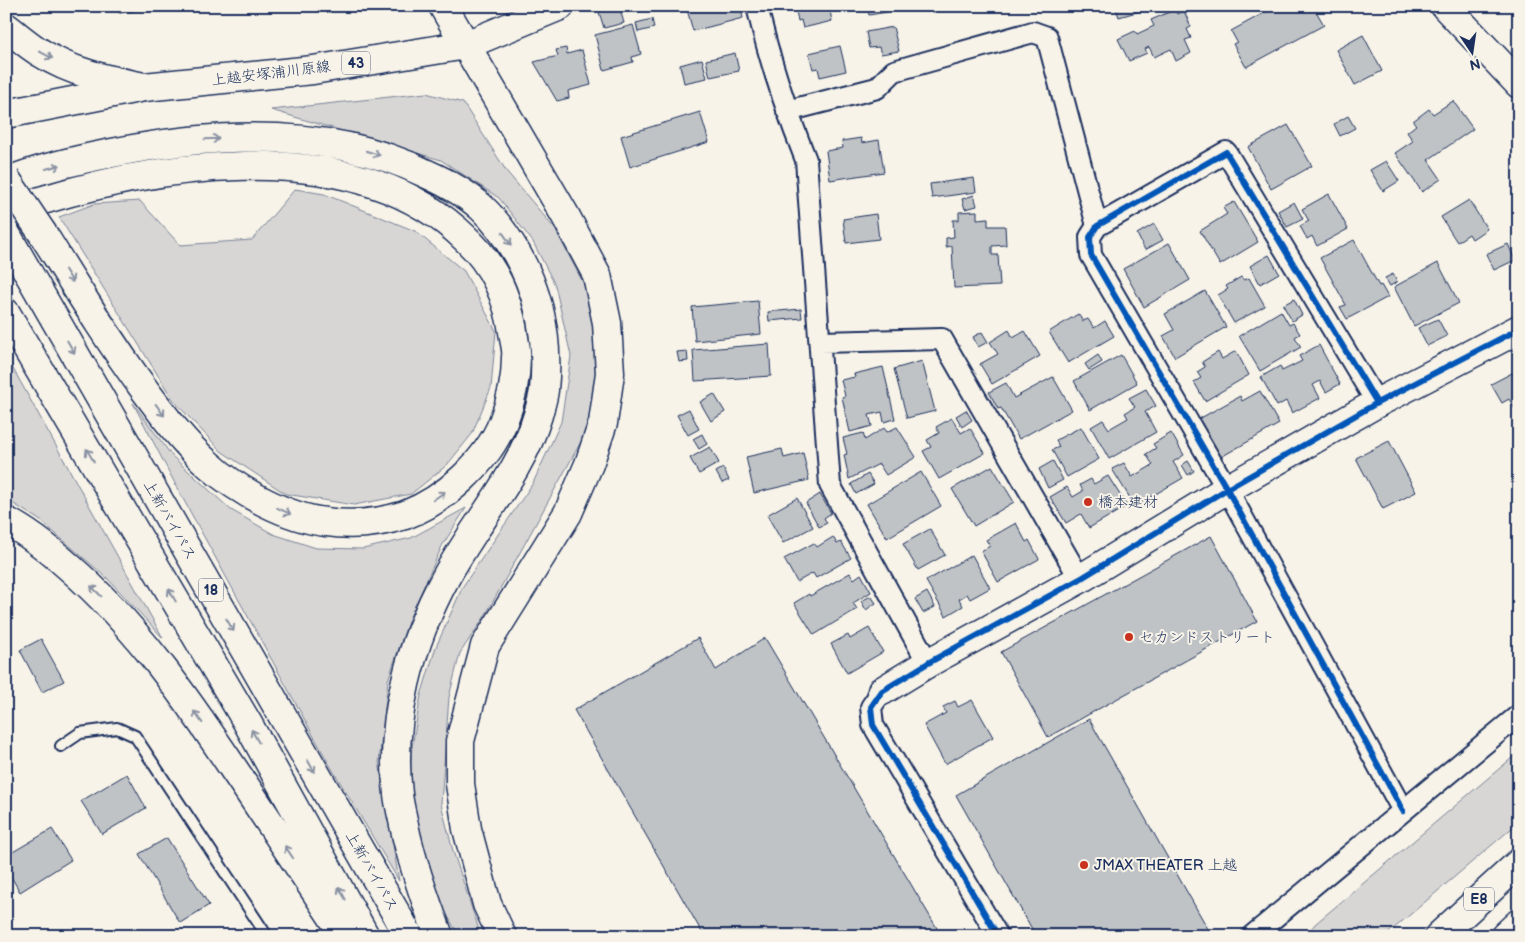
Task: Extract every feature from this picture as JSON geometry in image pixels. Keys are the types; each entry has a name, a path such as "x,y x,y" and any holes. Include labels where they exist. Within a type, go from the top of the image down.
{"main road":[{"path":"443,6 565,215 597,275 607,323 610,373 603,423 589,464 568,512 485,646 460,742 460,784 467,829 487,904 502,936"},
{"name":"上越安塚浦川原線","path":"6,114 144,87 313,70 466,45 560,6"},
{"path":"1445,6 1519,84"},
{"path":"6,27 41,53 72,68 102,78 144,87"},
{"path":"6,212 65,194 126,178 236,165 283,167 332,172 375,184 414,201 450,223 479,251 499,284 512,319 517,354 513,391 503,424 486,452 463,480 434,500 405,515 368,524 326,522 291,514 249,494 209,465 167,420 121,358 43,234 6,180 81,159 137,148 198,140 262,138 315,141 366,150 407,164 445,182 481,207 508,238 527,271 541,311 546,355 543,395 532,435 510,477 446,576 420,633 404,687 396,738 398,794 407,837 426,902 439,936"},
{"name":"上新バイパス","path":"9,239 409,936"},
{"name":"18","path":"6,313 247,722 365,936"},
{"path":"882,691 928,663 1080,579 1227,489 1377,403 1519,329"},
{"path":"6,521 50,550 85,581 119,615 156,658 204,725 345,936"},
{"name":"E8","path":"1439,936 1519,863"},
{"path":"1505,936 1519,923"}],"street":[{"path":"757,6 763,34 787,112 806,160 821,342 830,485 928,663"},
{"path":"787,112 877,88 894,72 1033,32 1047,37 1097,226"},
{"path":"1377,403 1226,152 1097,226 1090,238 1091,255 1227,489 1403,811"},
{"path":"821,342 942,339 1080,579"},
{"path":"882,691 871,707 873,725 998,936"},
{"path":"1256,934 1519,714"}],"lane":[{"path":"61,746 80,733 117,728 135,736 267,936"}],"shaded area":[{"path":"426,93 463,103 507,172 555,229 588,292 599,364 588,429 485,616 460,653 449,697 441,804 453,851 481,936 459,936 446,913 423,851 411,794 411,753 421,695 436,647 463,586 533,483 561,422 571,356 555,285 533,242 499,198 441,160 271,110"},
{"path":"295,189 324,194 415,231 464,271 496,331 491,388 472,434 447,465 411,494 354,505 286,494 221,451 174,401 59,217 94,204 140,201 180,245 252,240"},
{"path":"6,356 163,638 107,578 41,521 6,499"},
{"path":"133,403 172,456 231,510 273,534 316,548 363,549 411,538 466,508 442,546 409,619 388,680 379,762 399,881 328,762 181,495"},
{"path":"1519,752 1519,822 1385,936 1305,936 1315,924"}],"building":[{"path":"108,6 131,6 134,11 120,13"},
{"path":"619,6 624,23 604,28 599,12"},
{"path":"686,6 740,6 743,18 693,31"},
{"path":"795,6 829,6 832,21 803,28 801,20 798,21"},
{"path":"867,6 886,6 887,12 869,15"},
{"path":"1115,6 1138,6 1140,11 1119,17"},
{"path":"1277,6 1313,6 1324,25 1246,67 1233,44 1237,42 1231,31"},
{"path":"1174,10 1177,14 1184,11 1191,27 1187,29 1191,38 1185,40 1191,53 1176,61 1171,49 1154,57 1149,47 1145,49 1147,53 1129,61 1118,39 1135,31 1137,34 1154,26 1151,20"},
{"path":"652,19 654,28 638,32 636,23"},
{"path":"633,25 641,54 632,57 633,62 604,70 595,35"},
{"path":"893,27 899,51 881,54 879,47 869,48 866,32"},
{"path":"1363,35 1382,71 1355,85 1336,50"},
{"path":"840,46 846,71 820,77 818,68 813,69 809,53"},
{"path":"566,48 567,54 582,50 591,85 568,91 569,98 557,101 534,62 558,56 556,50"},
{"path":"735,53 739,71 710,77 706,60"},
{"path":"702,59 707,78 684,83 680,65"},
{"path":"1453,101 1473,129 1428,160 1441,179 1422,192 1395,153 1413,141 1407,132 1416,125 1413,121 1429,109 1433,114"},
{"path":"700,112 709,142 630,167 621,136"},
{"path":"1348,116 1355,128 1340,136 1334,124"},
{"path":"1288,125 1312,166 1271,189 1248,147"},
{"path":"861,138 862,143 879,140 884,172 830,180 826,151 843,148 842,141"},
{"path":"1386,161 1399,181 1383,191 1370,170"},
{"path":"974,178 976,192 932,198 930,184"},
{"path":"1329,194 1348,229 1317,246 1312,236 1307,239 1300,226 1309,221 1302,209"},
{"path":"974,195 977,206 965,209 962,199"},
{"path":"1469,200 1487,229 1472,239 1469,234 1457,242 1441,217"},
{"path":"1234,202 1258,242 1220,265 1200,231 1227,214 1223,208"},
{"path":"1294,202 1303,219 1287,227 1278,211"},
{"path":"977,211 977,219 988,218 988,226 1005,226 1006,245 992,246 992,255 998,255 1000,286 954,288 952,246 946,247 946,238 954,237 953,220 959,220 959,212"},
{"path":"876,214 879,239 846,243 843,219"},
{"path":"1154,224 1163,240 1145,250 1137,234"},
{"path":"1354,240 1379,286 1381,285 1388,297 1347,319 1340,307 1346,305 1320,258"},
{"path":"1169,243 1190,280 1144,307 1123,269"},
{"path":"1508,244 1515,260 1494,270 1486,254"},
{"path":"1269,255 1279,273 1260,284 1250,266"},
{"path":"1438,263 1459,303 1414,326 1394,287"},
{"path":"1393,274 1397,282 1390,286 1385,278"},
{"path":"1241,277 1244,280 1249,278 1265,306 1234,323 1218,295 1228,289 1226,286"},
{"path":"1205,291 1226,327 1175,357 1163,336 1174,330 1165,314"},
{"path":"1294,299 1302,315 1292,321 1283,305"},
{"path":"758,301 761,334 695,341 692,307"},
{"path":"801,309 802,318 769,321 768,312"},
{"path":"1281,311 1289,325 1293,323 1300,334 1295,337 1301,347 1260,371 1239,336"},
{"path":"1078,314 1083,321 1088,319 1094,328 1105,321 1114,336 1068,363 1049,332"},
{"path":"1438,319 1447,336 1427,346 1418,328"},
{"path":"1009,330 1013,338 1025,331 1040,356 992,384 980,364 998,354 990,342"},
{"path":"982,332 988,342 978,347 973,337"},
{"path":"769,344 771,376 695,381 693,350"},
{"path":"1319,345 1340,384 1326,392 1320,381 1313,385 1320,398 1292,413 1286,401 1277,406 1261,377 1280,366 1282,371 1302,361 1299,356"},
{"path":"687,351 688,361 679,362 677,352"},
{"path":"1236,351 1249,375 1205,401 1194,382 1201,378 1197,372 1205,367 1202,362 1218,352 1222,359"},
{"path":"1098,355 1102,362 1089,370 1085,364"},
{"path":"1121,355 1137,383 1090,410 1074,381"},
{"path":"922,361 935,411 907,418 894,369"},
{"path":"883,367 895,419 884,422 882,412 869,415 872,426 850,432 842,397 845,396 841,380 855,377 854,374"},
{"path":"1512,373 1514,377 1519,375 1519,416 1509,399 1502,403 1491,384"},
{"path":"1053,377 1072,410 1019,439 1001,408 998,409 989,392 1006,383 1014,398"},
{"path":"1146,389 1156,406 1145,412 1156,432 1109,459 1091,427 1103,420 1109,429 1128,418 1125,413 1135,407 1129,398"},
{"path":"1260,391 1279,424 1221,457 1199,419 1240,396 1242,401"},
{"path":"714,394 725,412 711,421 700,402"},
{"path":"689,409 699,429 688,435 677,415"},
{"path":"966,410 972,420 962,427 956,416"},
{"path":"952,418 961,433 970,428 985,453 939,479 923,451 931,447 927,440 939,433 936,427"},
{"path":"897,427 916,457 886,475 879,464 849,479 844,455 847,454 843,438 863,433 865,440 884,428 887,432"},
{"path":"1081,427 1099,459 1067,477 1052,450 1059,447 1056,440"},
{"path":"1171,433 1184,455 1173,462 1183,478 1135,506 1112,469 1124,463 1132,477 1153,465 1146,454 1156,448 1153,444"},
{"path":"702,434 707,444 699,449 693,439"},
{"path":"1389,441 1416,492 1383,509 1356,458"},
{"path":"710,447 719,463 699,474 690,458"},
{"path":"782,449 784,458 803,453 809,480 754,493 746,457"},
{"path":"1053,461 1063,480 1048,488 1039,469"},
{"path":"1188,461 1194,471 1188,475 1182,465"},
{"path":"992,466 1014,502 974,526 952,489"},
{"path":"723,468 729,480 722,483 716,472"},
{"path":"921,472 941,506 887,538 867,504"},
{"path":"868,474 874,484 856,494 851,484"},
{"name":"橋本建材","path":"1108,476 1127,506 1089,528 1081,514 1066,523 1050,497 1067,487 1073,497 1083,491 1080,485 1091,479 1094,484"},
{"path":"820,494 831,513 824,518 827,523 819,527 806,503"},
{"path":"797,498 813,527 783,543 767,515"},
{"path":"1016,523 1026,542 1029,540 1039,559 998,582 981,551 990,546 986,540"},
{"path":"930,529 945,555 918,570 903,544"},
{"name":"セカンドストリート","path":"1211,536 1257,621 1048,737 1001,652"},
{"path":"833,537 837,544 841,542 851,558 816,578 813,573 797,582 784,559 814,543 817,547"},
{"path":"972,555 990,588 970,599 967,594 959,599 963,606 946,616 926,581"},
{"path":"850,573 854,579 861,574 871,592 853,603 857,609 814,635 794,603"},
{"path":"927,592 935,607 923,613 915,599"},
{"path":"871,596 876,603 866,610 861,601"},
{"path":"869,628 883,652 847,673 831,644 848,635 850,639"},
{"path":"698,638 716,670 765,638 941,935 704,936 574,710"},
{"path":"41,639 64,681 42,692 20,650"},
{"path":"972,700 993,737 945,764 924,725 946,713 943,707 955,701 958,707"},
{"name":"JMAX THEATER 上越","path":"1089,719 1212,936 1036,936 956,795"},
{"path":"127,774 146,808 102,834 81,801"},
{"path":"52,829 71,860 20,892 6,868 6,856"},
{"path":"167,838 209,905 180,923 139,854"}],"cycle path":[{"path":"1377,403 1226,152 1097,226 1090,237 1091,255 1227,489 1403,811"},
{"path":"998,936 873,725 871,707 882,691 928,663 1080,579 1227,489 1377,403 1519,329"}],"place":[{"name":"橋本建材","path":"1088,502"},
{"name":"セカンドストリート","path":"1129,637"},
{"name":"JMAX THEATER 上越","path":"1084,865"}]}
